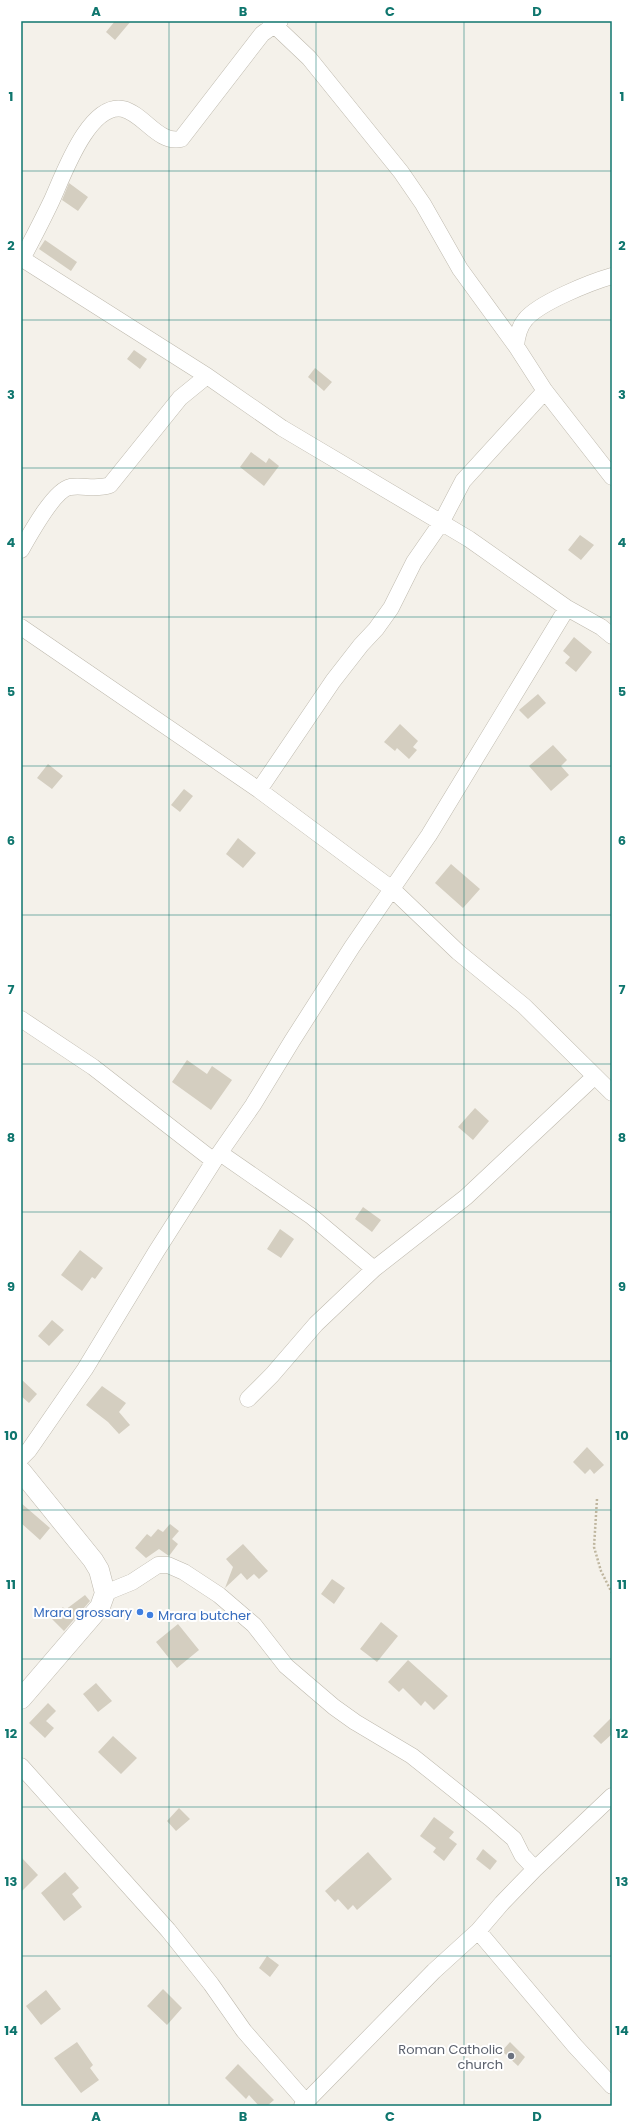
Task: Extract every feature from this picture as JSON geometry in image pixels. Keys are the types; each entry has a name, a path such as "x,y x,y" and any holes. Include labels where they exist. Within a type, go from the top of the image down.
{"street":[{"path":"612,477 545,391 516,346 460,269 423,204 401,172 309,58 275,22 262,34 245,55 229,79 181,139 168,138 124,109 116,109 98,118 69,158 51,203 22,259 207,376 282,428 469,539 567,608 601,627 612,636"},
{"path":"516,346 519,330 531,314 575,289 612,276"},
{"path":"21,550 42,515 61,492 68,487 81,486 94,489 110,485 180,398 207,376"},
{"path":"259,790 333,681 380,624 414,562 441,523 457,490 545,391"},
{"path":"21,1458 63,1402 85,1369 217,1157 254,1105 296,1034 428,835 567,608"},
{"path":"21,628 259,790 392,889 458,952 524,1006 612,1093"},
{"path":"21,1019 93,1068 217,1157 312,1216 374,1269"},
{"path":"248,1399 272,1375 316,1324 374,1269 466,1198 595,1076"},
{"path":"21,1471 93,1560 102,1580 105,1593 100,1607 21,1699"},
{"path":"105,1593 132,1582 158,1565 168,1565 184,1572 219,1595 254,1625 268,1640 286,1666 334,1707 350,1719 412,1756 491,1818 514,1840 522,1855 535,1869"},
{"path":"21,1766 168,1930 212,1984 244,2031 304,2104 434,1971 478,1931 502,1903 535,1869 612,1796"},
{"path":"478,1931 575,2046 612,2086"}],"path":[{"path":"597,1499 594,1547 601,1571 612,1593"}],"building":[{"path":"115,21 131,21 115,40 106,32"},
{"path":"69,183 88,197 78,211 62,200"},
{"path":"45,240 77,262 71,271 39,249"},
{"path":"134,350 147,359 140,369 127,359"},
{"path":"315,368 332,382 324,391 308,377"},
{"path":"251,452 266,463 269,458 279,466 264,486 240,467"},
{"path":"580,535 594,545 581,560 568,550"},
{"path":"574,637 592,652 576,672 565,663 570,657 563,651"},
{"path":"538,694 546,703 528,719 519,710"},
{"path":"400,724 418,741 413,747 417,750 409,759 397,748 395,751 384,742"},
{"path":"553,745 567,760 561,766 569,775 551,791 529,766"},
{"path":"48,764 63,776 52,789 37,778"},
{"path":"184,789 193,796 180,812 171,805"},
{"path":"238,838 256,853 243,868 226,854"},
{"path":"451,864 480,889 463,908 435,883"},
{"path":"187,1060 207,1074 212,1066 232,1080 211,1110 172,1082"},
{"path":"475,1108 489,1121 473,1140 458,1127"},
{"path":"363,1207 381,1220 372,1232 355,1219"},
{"path":"280,1229 294,1239 281,1258 267,1249"},
{"path":"80,1250 103,1268 95,1279 92,1277 82,1291 61,1275"},
{"path":"52,1320 64,1330 49,1346 38,1336"},
{"path":"21,1379 37,1394 29,1403 21,1396"},
{"path":"102,1386 126,1403 119,1412 130,1425 119,1434 108,1422 86,1405"},
{"path":"587,1447 604,1465 594,1474 590,1469 585,1474 573,1462"},
{"path":"21,1503 50,1528 40,1540 21,1523"},
{"path":"170,1524 179,1531 172,1539 178,1544 169,1556 159,1549 146,1558 135,1548 147,1534 151,1537 158,1529 163,1532"},
{"path":"243,1544 268,1571 259,1579 254,1574 247,1580 241,1573 225,1588 233,1567 226,1559"},
{"path":"332,1579 345,1588 334,1604 321,1594"},
{"path":"85,1595 90,1601 64,1631 52,1619 63,1607 65,1610"},
{"path":"381,1622 398,1636 377,1662 360,1649"},
{"path":"178,1624 199,1650 177,1668 156,1642"},
{"path":"408,1660 448,1696 434,1710 425,1701 421,1706 403,1688 399,1692 388,1682"},
{"path":"96,1683 112,1701 98,1712 83,1694"},
{"path":"48,1703 56,1711 46,1721 54,1728 45,1738 29,1723"},
{"path":"612,1717 612,1734 601,1744 593,1736"},
{"path":"113,1736 137,1758 121,1774 98,1752"},
{"path":"179,1808 190,1819 176,1831 167,1821"},
{"path":"434,1817 454,1832 449,1838 457,1844 444,1861 433,1852 436,1848 420,1836"},
{"path":"483,1849 497,1861 490,1870 476,1859"},
{"path":"368,1852 392,1879 357,1910 353,1905 348,1910 338,1899 335,1902 325,1891"},
{"path":"21,1857 38,1875 21,1892"},
{"path":"65,1872 79,1888 72,1894 82,1907 64,1921 41,1893"},
{"path":"267,1956 279,1965 270,1977 259,1968"},
{"path":"163,1989 182,2008 167,2025 147,2006"},
{"path":"46,1990 61,2009 41,2025 26,2006"},
{"path":"77,2042 93,2065 90,2068 99,2080 81,2093 54,2058"},
{"path":"510,2042 525,2057 518,2066 502,2051"},
{"path":"238,2064 274,2100 267,2106 259,2106 249,2095 246,2099 225,2078"}],"place":[{"name":"Mrara grossary","path":"140,1612"},
{"name":"Mrara butcher","path":"150,1615"},
{"name":"Roman Catholic church","path":"511,2056"}]}
